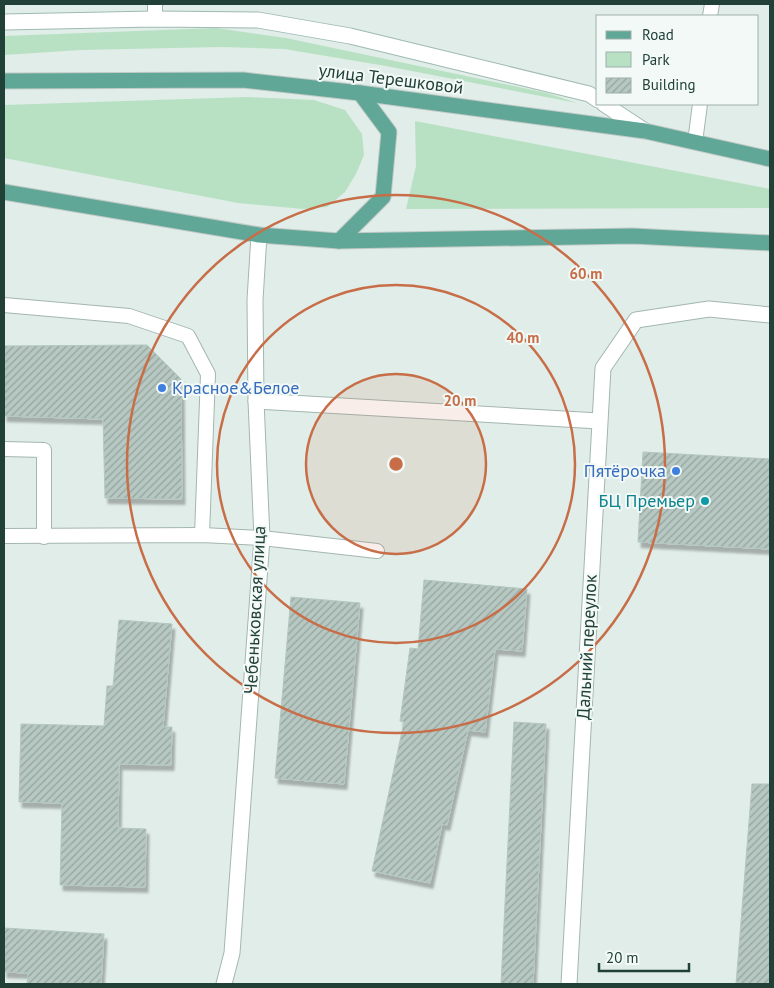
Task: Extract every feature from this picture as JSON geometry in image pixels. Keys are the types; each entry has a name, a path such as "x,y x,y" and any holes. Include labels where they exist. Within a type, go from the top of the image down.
{"main road":[{"name":"улица Терешковой","path":"4,81 243,80 360,93 645,131 770,159"},
{"path":"339,241 383,197 389,132 360,93"},
{"path":"4,192 259,235 339,241 632,236 770,243"}],"street":[{"path":"4,22 155,19 258,20 350,36 589,94 596,99"},
{"path":"606,105 645,131"},
{"name":"Чебеньковская улица","path":"224,984 232,952 262,538 256,402 255,300 259,235"},
{"name":"Дальний переулок","path":"569,984 603,368 636,320 709,309 770,315"},
{"path":"256,402 599,421"}],"lane":[{"path":"155,4 155,19"},
{"path":"695,142 700,105"},
{"path":"4,305 129,316 188,336 208,374 202,535"},
{"path":"4,449 44,450 44,537"},
{"path":"4,536 202,535 262,538 377,551"}],"green space":[{"path":"216,28 286,38 547,93 577,103 386,66 284,49 221,47 81,50 4,55 4,36"},
{"path":"247,97 314,100 345,110 362,134 364,155 356,174 345,192 327,207 303,209 238,203 4,158 4,105"},
{"path":"415,121 770,189 770,208 406,209 416,166"}],"building":[{"path":"147,345 181,379 182,499 105,498 103,419 4,416 4,346"},
{"name":"БЦ Премьер","path":"643,452 770,459 770,549 638,542"},
{"path":"424,580 527,589 522,651 495,649 485,732 468,730 447,825 442,824 430,883 372,871 404,722 400,721 410,648 418,649"},
{"path":"291,597 360,603 344,784 275,778"},
{"path":"119,620 172,624 163,727 172,727 171,765 119,764 118,828 146,829 145,887 60,885 62,803 19,802 21,724 104,726 107,686 113,686"},
{"path":"514,722 546,724 533,984 501,984"},
{"path":"752,784 770,784 770,984 736,984"},
{"path":"4,928 104,934 101,984 27,984 28,973 4,972"}],"place":[{"name":"Красное&Белое","path":"162,388"},
{"name":"Пятёрочка","path":"676,471"},
{"name":"БЦ Премьер","path":"705,501"}]}
